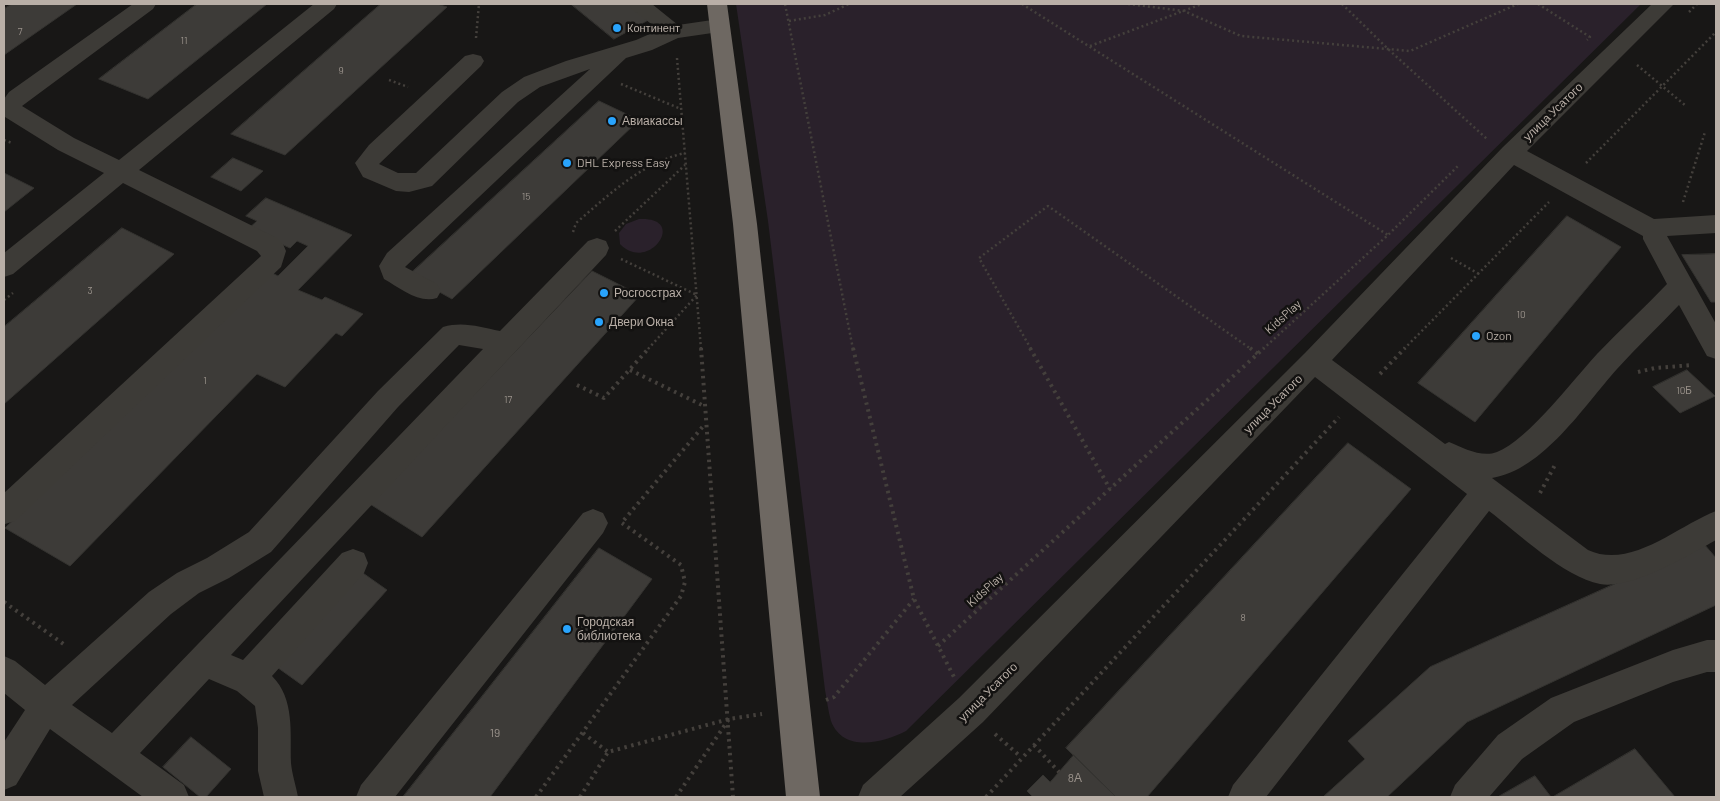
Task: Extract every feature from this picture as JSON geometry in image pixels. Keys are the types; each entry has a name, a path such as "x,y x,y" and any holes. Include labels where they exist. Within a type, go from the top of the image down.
{"highway":[{"path":"718,15 744,214 803,797"}],"street":[{"path":"4,511 272,260 274,251 266,244 66,144 13,111 11,105 17,96 146,4"},
{"path":"4,267 327,4"},
{"path":"640,4 674,32"},
{"name":"улица Усатого","path":"875,797 971,710 1314,361 1511,153 1664,4"},
{"path":"473,61 377,151 367,163 370,171 399,184 412,184 424,180 510,97 532,82 574,66 618,54 718,15"},
{"path":"428,291 393,272 392,266 396,260 618,54"},
{"path":"1511,153 1567,183 1665,228 1716,224"},
{"path":"1665,228 1655,239 1681,286 1708,356"},
{"path":"114,755 506,342 586,243"},
{"path":"1428,447 1477,465 1488,466 1501,464 1521,452 1558,417 1606,362 1681,286"},
{"path":"4,773 46,706 160,603 188,583 218,568 260,542 388,399 452,335 462,333 491,341 506,342"},
{"path":"1314,361 1577,560 1601,570 1624,568 1669,550 1716,525"},
{"path":"1245,797 1486,492"},
{"path":"373,797 607,523"},
{"path":"249,678 353,563"},
{"path":"1467,797 1510,747 1563,710 1673,666 1707,656 1716,656"},
{"path":"203,661 249,678 264,690 271,707 275,736 275,770 282,797"},
{"path":"4,672 46,706 172,797"}],"path":[{"path":"473,61 479,4"},
{"path":"785,4 846,321 914,599 971,710 1021,758"},
{"path":"789,20 825,15 849,4"},
{"path":"1022,4 1388,235"},
{"path":"1128,4 1183,11 1241,36 1410,51 1518,4"},
{"path":"1089,46 1202,4"},
{"path":"1342,4 1486,139"},
{"path":"1538,4 1590,37 1583,44"},
{"path":"674,32 697,295 729,719 733,797"},
{"path":"986,797 1358,396 1716,32"},
{"path":"1637,66 1686,106"},
{"path":"597,74 681,109"},
{"path":"1480,146 1493,132"},
{"path":"1665,228 1706,132"},
{"path":"685,153 668,155 632,177 576,223 573,231 586,243 697,295"},
{"name":"KidsPlay","path":"938,646 1388,235 1465,159"},
{"path":"586,243 686,165"},
{"path":"1110,489 979,258 1048,206 1258,354"},
{"path":"1451,258 1479,274"},
{"path":"577,385 604,398 697,295"},
{"path":"1637,372 1708,356"},
{"path":"630,370 704,407"},
{"path":"536,797 681,596 685,582 681,565 607,523 706,423"},
{"path":"1525,521 1557,462"},
{"path":"580,797 608,752 729,719 795,709 834,697 914,599"},
{"path":"4,602 92,665"},
{"path":"676,797 729,719"},
{"path":"582,733 608,752"},
{"path":"1034,745 1059,772"}],"shaded area":[{"path":"736,4 1641,4 906,731 875,742 864,742 845,738 837,731 831,721 825,690 768,221"},
{"path":"639,219 654,220 661,226 663,234 659,242 652,248 642,252 631,251 620,244 619,233 626,224"}],"building":[{"path":"12,4 77,4 4,55 4,9"},
{"path":"197,4 267,4 148,99 99,79"},
{"path":"381,4 437,4 447,7 285,155 231,134"},
{"name":"Континент","path":"571,4 633,4 652,18 614,39"},
{"path":"599,101 639,120 452,299 409,275"},
{"path":"233,158 263,171 241,191 211,177"},
{"path":"4,173 34,188 4,212"},
{"path":"266,198 352,235 298,290 322,300 325,297 363,314 342,336 336,333 285,387 257,374 70,566 5,528 270,272 278,276 308,246 297,241 290,248 248,229 257,221 246,216"},
{"path":"1567,216 1621,247 1475,422 1418,383"},
{"path":"122,228 174,254 4,404 4,327"},
{"path":"1716,254 1716,302 1711,302 1682,255"},
{"path":"592,271 640,295 422,537 370,504"},
{"path":"1687,370 1715,396 1680,413 1653,387"},
{"path":"1348,443 1411,489 1147,797 1116,797 1066,748"},
{"path":"1704,544 1716,558 1716,605 1467,722 1387,797 1323,797 1365,759 1348,741 1430,667"},
{"path":"599,548 652,579 490,797 403,797"},
{"path":"360,571 387,590 302,685 274,665"},
{"path":"191,737 231,769 206,797 200,797 163,767"},
{"path":"1635,749 1675,797 1553,797"},
{"path":"1074,755 1116,797 1033,797 1027,791 1043,775 1050,782"},
{"path":"1535,776 1551,797 1498,797"}],"place":[{"name":"Континент","path":"617,28"},
{"name":"Авиакассы","path":"612,121"},
{"name":"DHL Express Easy","path":"567,163"},
{"name":"Росгосстрах","path":"604,293"},
{"name":"Двери Окна","path":"599,322"},
{"name":"Ozon","path":"1476,336"},
{"name":"Городская библиотека","path":"567,629"}]}
